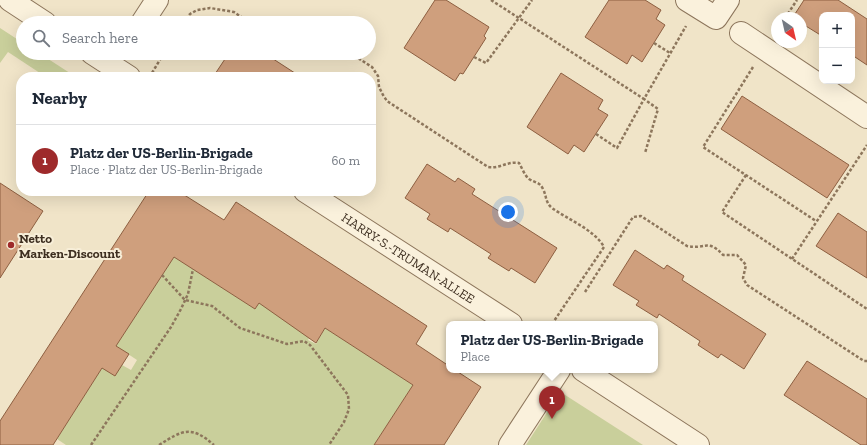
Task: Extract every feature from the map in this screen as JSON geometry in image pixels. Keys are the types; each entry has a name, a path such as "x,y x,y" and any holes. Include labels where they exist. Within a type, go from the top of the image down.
{"street":[{"path":"10,0 34,16"},
{"path":"147,16 157,0"},
{"path":"692,3 716,18 728,0"},
{"path":"741,33 764,50 867,117"},
{"path":"108,60 122,66"},
{"name":"HARRY-S.-TRUMAN-ALLEE","path":"313,196 507,321"},
{"path":"510,445 557,373"},
{"path":"588,373 698,445"}],"path":[{"path":"491,0 658,109 645,153"},
{"path":"474,56 486,63 532,0"},
{"path":"789,12 797,0"},
{"path":"596,134 617,148 670,53 692,3"},
{"path":"188,16 197,10 210,8 234,12 240,16"},
{"path":"654,43 670,53"},
{"path":"764,50 703,147 816,221"},
{"path":"152,72 160,60"},
{"path":"361,60 372,67 375,72"},
{"path":"376,73 378,76 379,87 387,101 488,167 495,168 512,162 519,163 529,179 538,182 544,190 546,201 552,208 581,226 602,242 604,247 554,321"},
{"path":"792,259 867,145"},
{"path":"746,176 722,212 867,309"},
{"path":"586,292 633,217 642,216 687,246 714,246 723,255 737,255 746,265 743,278 747,285 864,361 867,361"},
{"path":"91,445 171,327 185,300 193,269"},
{"path":"162,275 185,300 212,306 240,328 287,344 304,341 310,345 348,395 349,409 344,422 329,445"},
{"path":"159,445 176,434 196,432 214,445"}],"green space":[{"path":"0,28 16,38 16,57 8,52 0,63"},
{"path":"20,60 50,60 68,72 38,72"},
{"path":"174,257 255,309 267,291 317,324 308,340 316,344 325,328 413,385 374,445 66,445 57,439 102,368 122,365 131,370 137,360 116,346"},
{"path":"562,393 643,445 526,445 555,400"}],"building":[{"path":"435,0 446,0 489,27 484,36 486,38 463,74 460,73 455,81 404,48"},
{"path":"609,0 645,0 661,10 656,19 665,25 642,62 632,55 627,64 585,37"},
{"path":"804,0 838,0 867,19 867,65 855,57 855,12 819,12 819,34 807,27 807,12 796,12"},
{"path":"224,60 275,60 293,72 216,72"},
{"path":"561,73 603,100 598,109 608,115 584,152 574,145 568,154 527,127"},
{"path":"742,96 849,165 827,198 721,129"},
{"path":"427,164 455,182 458,178 475,189 472,194 557,248 535,283 511,268 509,271 488,258 491,254 450,228 448,232 427,219 430,214 405,198"},
{"name":"Netto Marken-Discount","path":"0,183 16,193 16,196 20,196 43,211 0,278"},
{"path":"146,196 186,196 224,220 236,202 427,326 416,344 446,364 446,373 460,373 481,387 444,445 374,445 413,385 325,328 316,343 259,303 255,309 174,257 116,346 129,354 115,376 102,368 53,445 0,445 0,421"},
{"path":"838,213 867,232 867,278 816,246"},
{"path":"635,250 664,269 667,265 684,276 682,280 766,334 744,369 721,354 718,358 698,345 700,341 659,314 657,318 636,305 639,301 613,285"},
{"path":"807,361 867,399 867,445 861,445 784,395"}],"place":[{"name":"Netto Marken-Discount","path":"11,245"},
{"name":"Platz der US-Berlin-Brigade","path":"552,419"}]}
